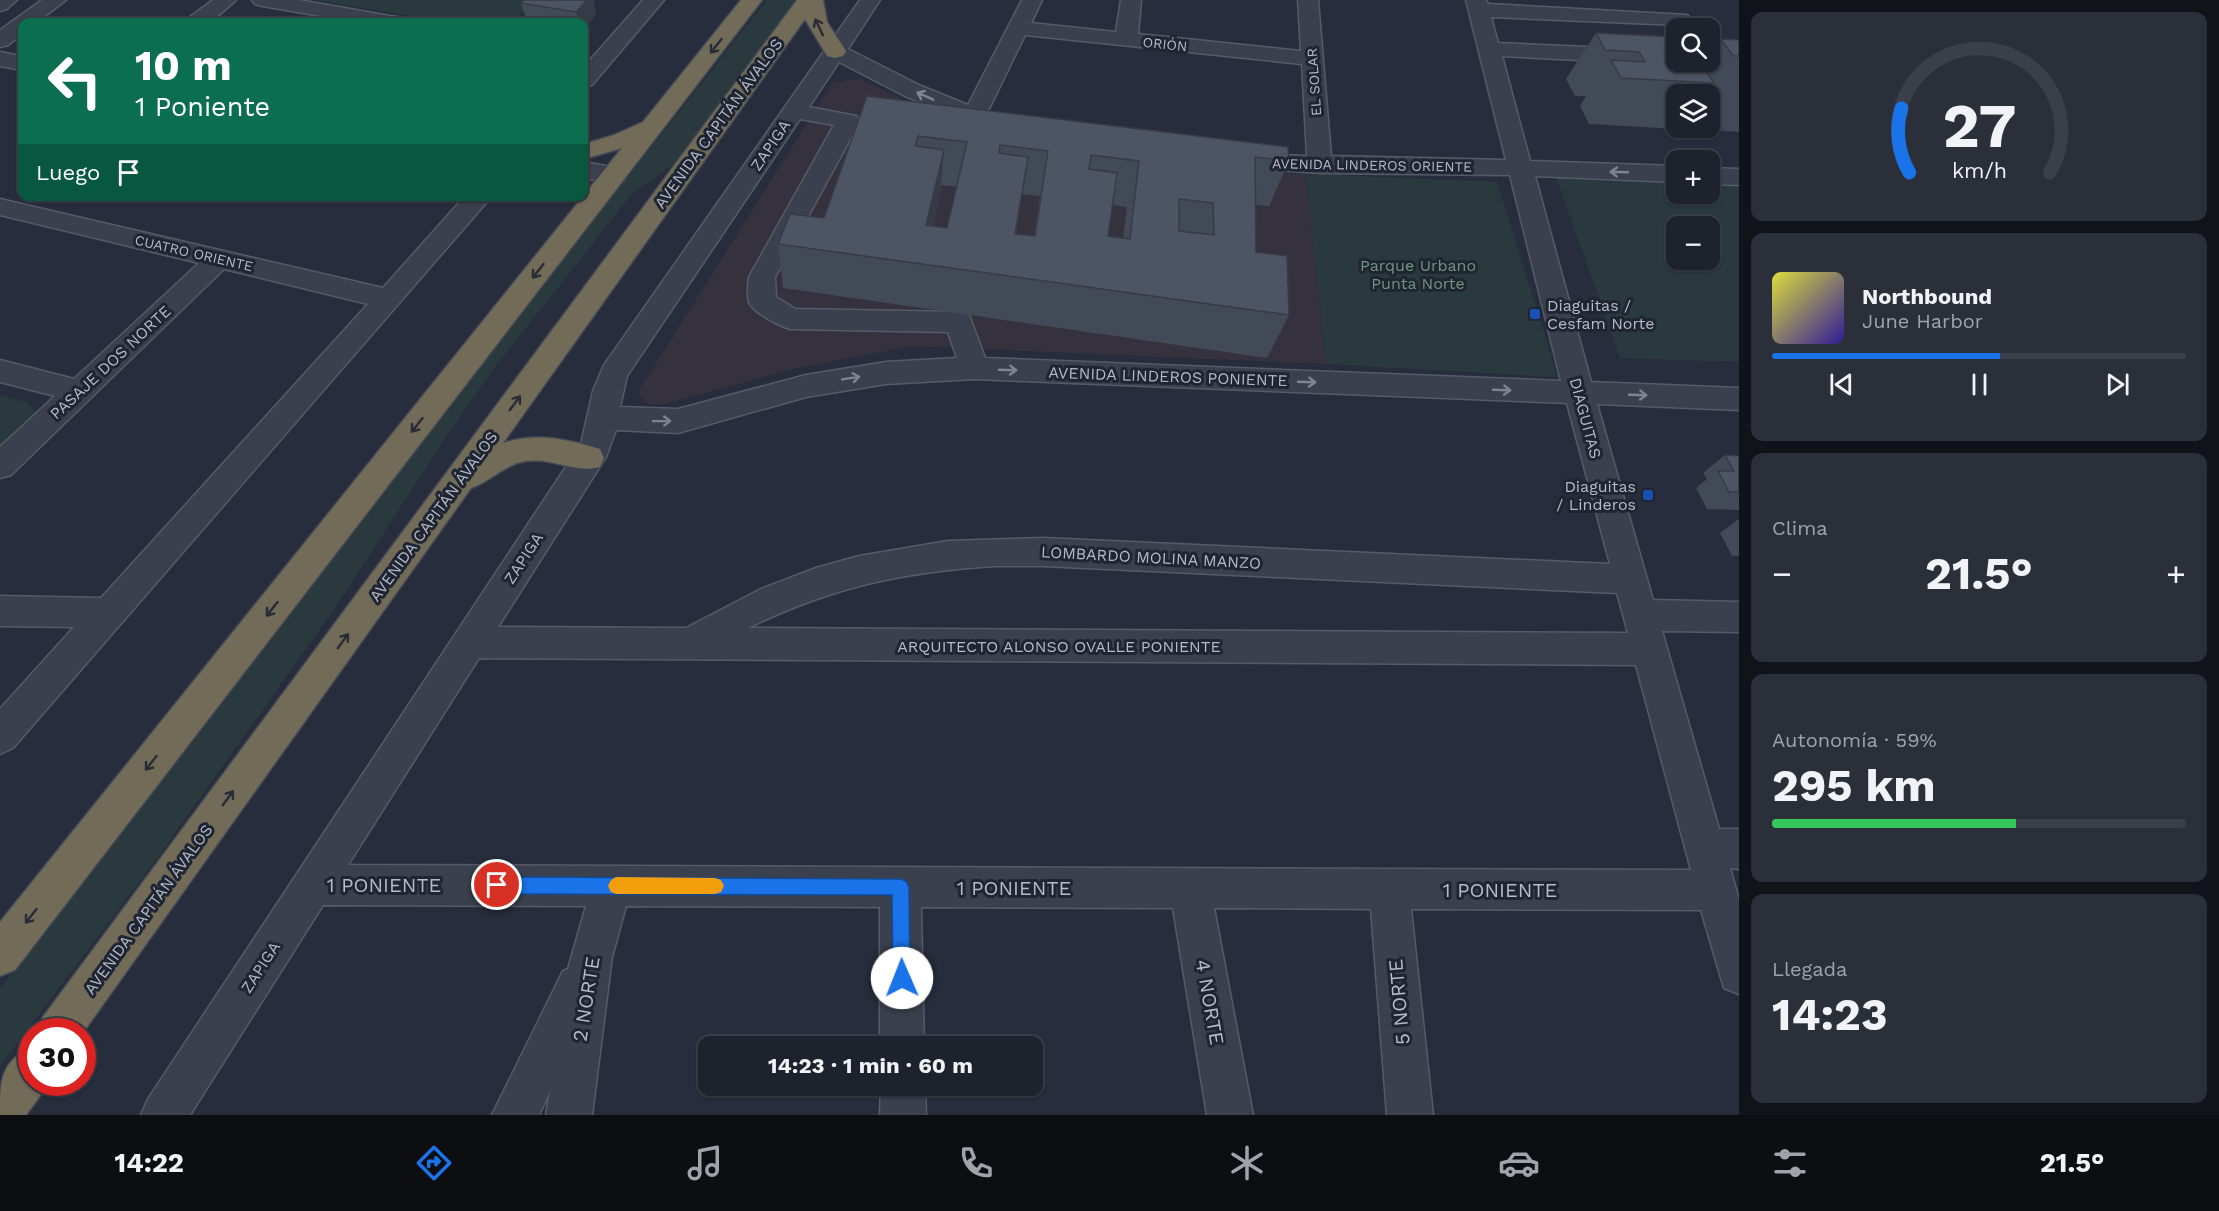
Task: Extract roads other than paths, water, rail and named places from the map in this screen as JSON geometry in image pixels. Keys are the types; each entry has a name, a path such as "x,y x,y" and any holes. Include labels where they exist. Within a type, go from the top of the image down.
{"highway":[{"path":"0,955 574,225 627,188 654,125 752,0"},
{"name":"AVENIDA CAPITÁN ÁVALOS","path":"68,1018 808,0"},
{"path":"813,0 816,22 835,51"},
{"path":"588,151 622,140 654,125"},
{"path":"627,188 642,211 643,226"},
{"path":"574,225 577,208 575,201"},
{"path":"456,485 492,461 522,449 549,447 589,458"},
{"path":"0,1113 18,1088"}],"street":[{"path":"0,4 7,0"},
{"path":"30,18 56,0"},
{"path":"203,18 226,0"},
{"path":"261,0 367,18"},
{"path":"592,58 654,0"},
{"name":"ZAPIGA","path":"164,1115 589,458 600,438 605,394 614,373 870,0"},
{"path":"974,116 1032,0"},
{"path":"1126,40 1131,0"},
{"name":"EL SOLAR","path":"1308,0 1320,165"},
{"path":"1478,5 1666,18"},
{"name":"DIAGUITAS","path":"1478,5 1579,393 1640,615 1650,649 1722,848 1716,891 1739,973"},
{"path":"0,40 18,27"},
{"name":"ORIÓN","path":"1017,28 1313,60"},
{"path":"1489,49 1666,57"},
{"path":"835,51 913,91 1012,130"},
{"path":"0,59 18,62"},
{"path":"793,111 848,121 762,277 762,301 790,319 959,322 974,368"},
{"name":"AVENIDA LINDEROS ORIENTE","path":"1219,161 1666,174"},
{"path":"588,172 627,188"},
{"path":"1720,176 1739,177"},
{"path":"0,736 476,201"},
{"name":"CUATRO ORIENTE","path":"0,207 389,298"},
{"name":"PASAJE DOS NORTE","path":"0,466 219,259"},
{"name":"AVENIDA LINDEROS PONIENTE","path":"603,417 678,421 806,386 886,373 974,368 1739,399"},
{"path":"0,371 79,391"},
{"name":"LOMBARDO MOLINA MANZO","path":"689,644 733,617 797,588 842,574 887,564 966,553 1043,552 1630,579"},
{"path":"0,611 110,613"},
{"path":"1640,615 1739,617"},
{"name":"ARQUITECTO ALONSO OVALLE PONIENTE","path":"469,642 1650,649"},
{"name":"1 PONIENTE","path":"312,885 1716,891"},
{"name":"2 NORTE","path":"569,1115 591,957 612,886"},
{"path":"900,887 903,1036"},
{"name":"4 NORTE","path":"1190,889 1230,1115"},
{"name":"5 NORTE","path":"1389,889 1410,1115"},
{"path":"515,1115 591,957"},
{"path":"903,1096 903,1115"}],"place":[{"name":"Diaguitas / Cesfam Norte","path":"1535,314"},
{"name":"Diaguitas / Linderos","path":"1648,495"}],"park label":[{"name":"Parque Urbano Punta Norte","path":"1418,274"}]}
